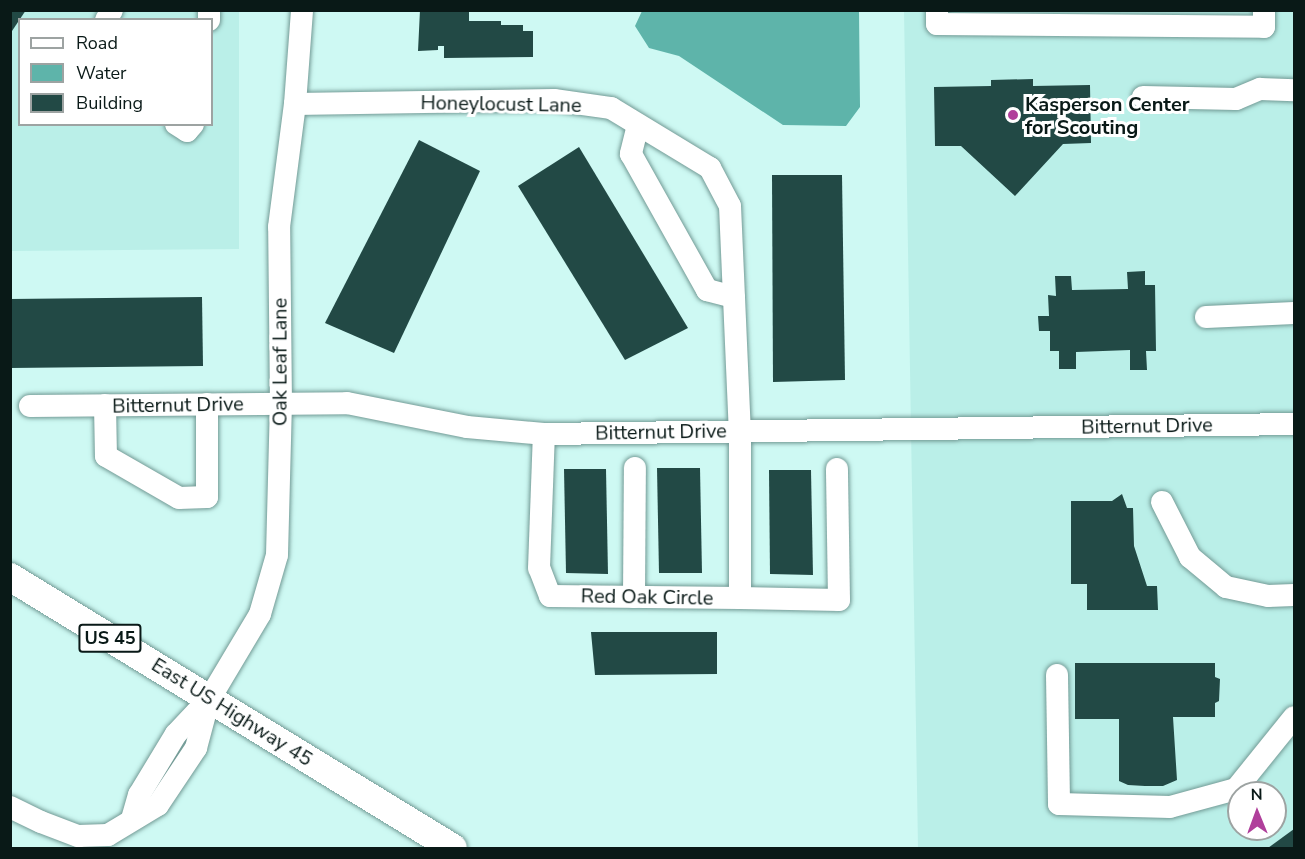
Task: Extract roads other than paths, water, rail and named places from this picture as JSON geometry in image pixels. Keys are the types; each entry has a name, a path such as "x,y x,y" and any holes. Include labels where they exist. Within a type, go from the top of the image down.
{"main road":[{"name":"East US Highway 45","path":"10,577 453,849"}],"street":[{"name":"Oak Leaf Lane","path":"10,807 78,836 108,835 132,819 139,795 176,734 210,698 260,614 277,555 281,404 279,227 295,104 302,10"},
{"path":"937,10 938,24 1264,27 1264,10"},
{"path":"1143,97 1236,99 1260,89 1294,90"},
{"name":"Honeylocust Lane","path":"295,104 554,100 611,108 710,168 730,206 740,431"},
{"path":"638,125 631,154 707,290 734,297"},
{"path":"179,126 187,131 191,126"},
{"path":"1206,317 1294,313"},
{"name":"Bitternut Drive","path":"30,406 347,403 467,427 544,434 1294,424"},
{"path":"105,405 106,456 180,498 207,497 207,404"},
{"name":"Red Oak Circle","path":"544,434 539,568 550,596 740,598 740,431"},
{"path":"634,597 635,468"},
{"path":"740,598 839,600 837,469"},
{"path":"1162,502 1190,557 1226,587 1268,596 1294,595"},
{"path":"1057,675 1059,804 1170,807 1236,789 1294,717"}],"water":[{"path":"642,11 859,11 860,107 846,126 783,125 679,56 649,48 635,26"}],"place":[{"name":"Kasperson Center for Scouting","path":"1013,115"}]}
